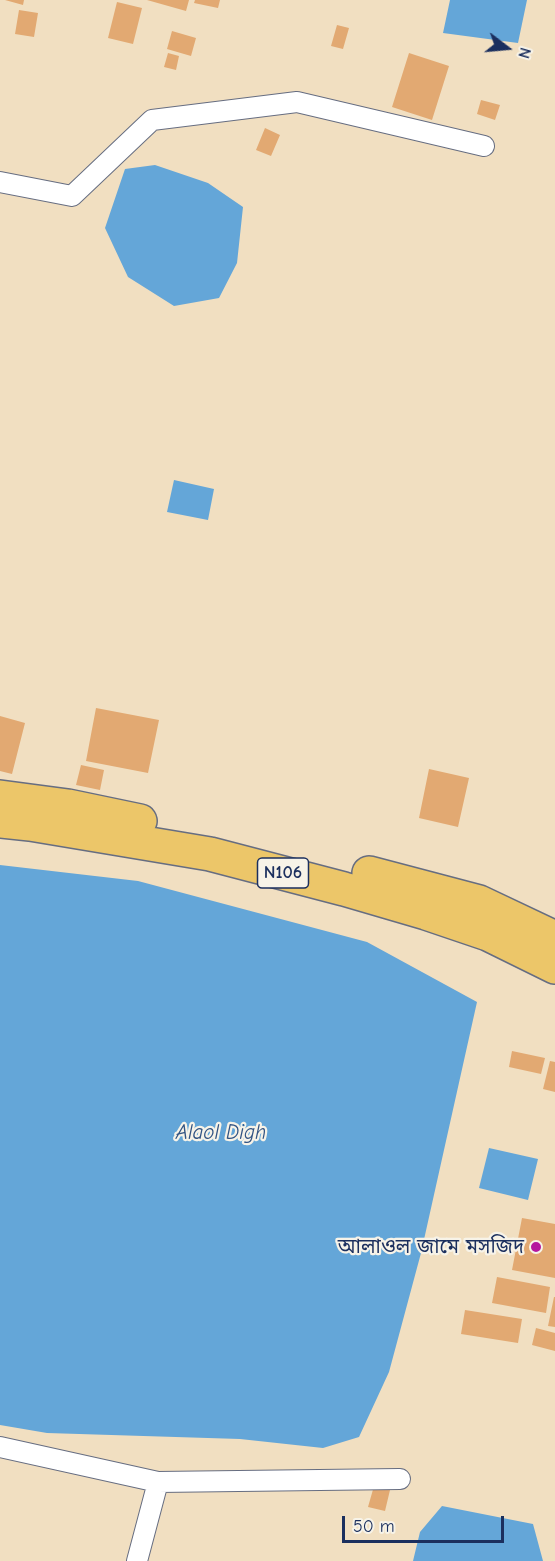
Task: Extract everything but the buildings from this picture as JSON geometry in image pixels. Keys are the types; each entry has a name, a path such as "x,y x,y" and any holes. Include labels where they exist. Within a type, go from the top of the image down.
{"highway":[{"name":"N106","path":"0,797 68,806 263,845 479,902 555,938"},
{"name":"N106","path":"0,821 210,854 333,886 488,934 555,967"}],"street":[{"path":"0,182 72,196 152,120 297,102 483,146"},
{"path":"0,1447 158,1482 400,1479"},
{"path":"137,1561 158,1482"}],"water":[{"path":"450,0 527,0 518,43 443,33"},
{"path":"155,165 208,183 243,207 237,263 219,298 174,306 128,277 105,228 125,169"},
{"path":"174,480 214,489 208,520 167,512"},
{"name":"Alaol Digh","path":"0,865 138,881 367,942 477,1002 421,1253 389,1372 359,1437 323,1448 240,1439 47,1433 0,1425"},
{"path":"489,1148 538,1159 528,1200 479,1188"},
{"path":"442,1506 533,1524 543,1561 413,1561 420,1532"}],"place":[{"name":"আলাওল জামে মসজিদ","path":"536,1247"}]}
